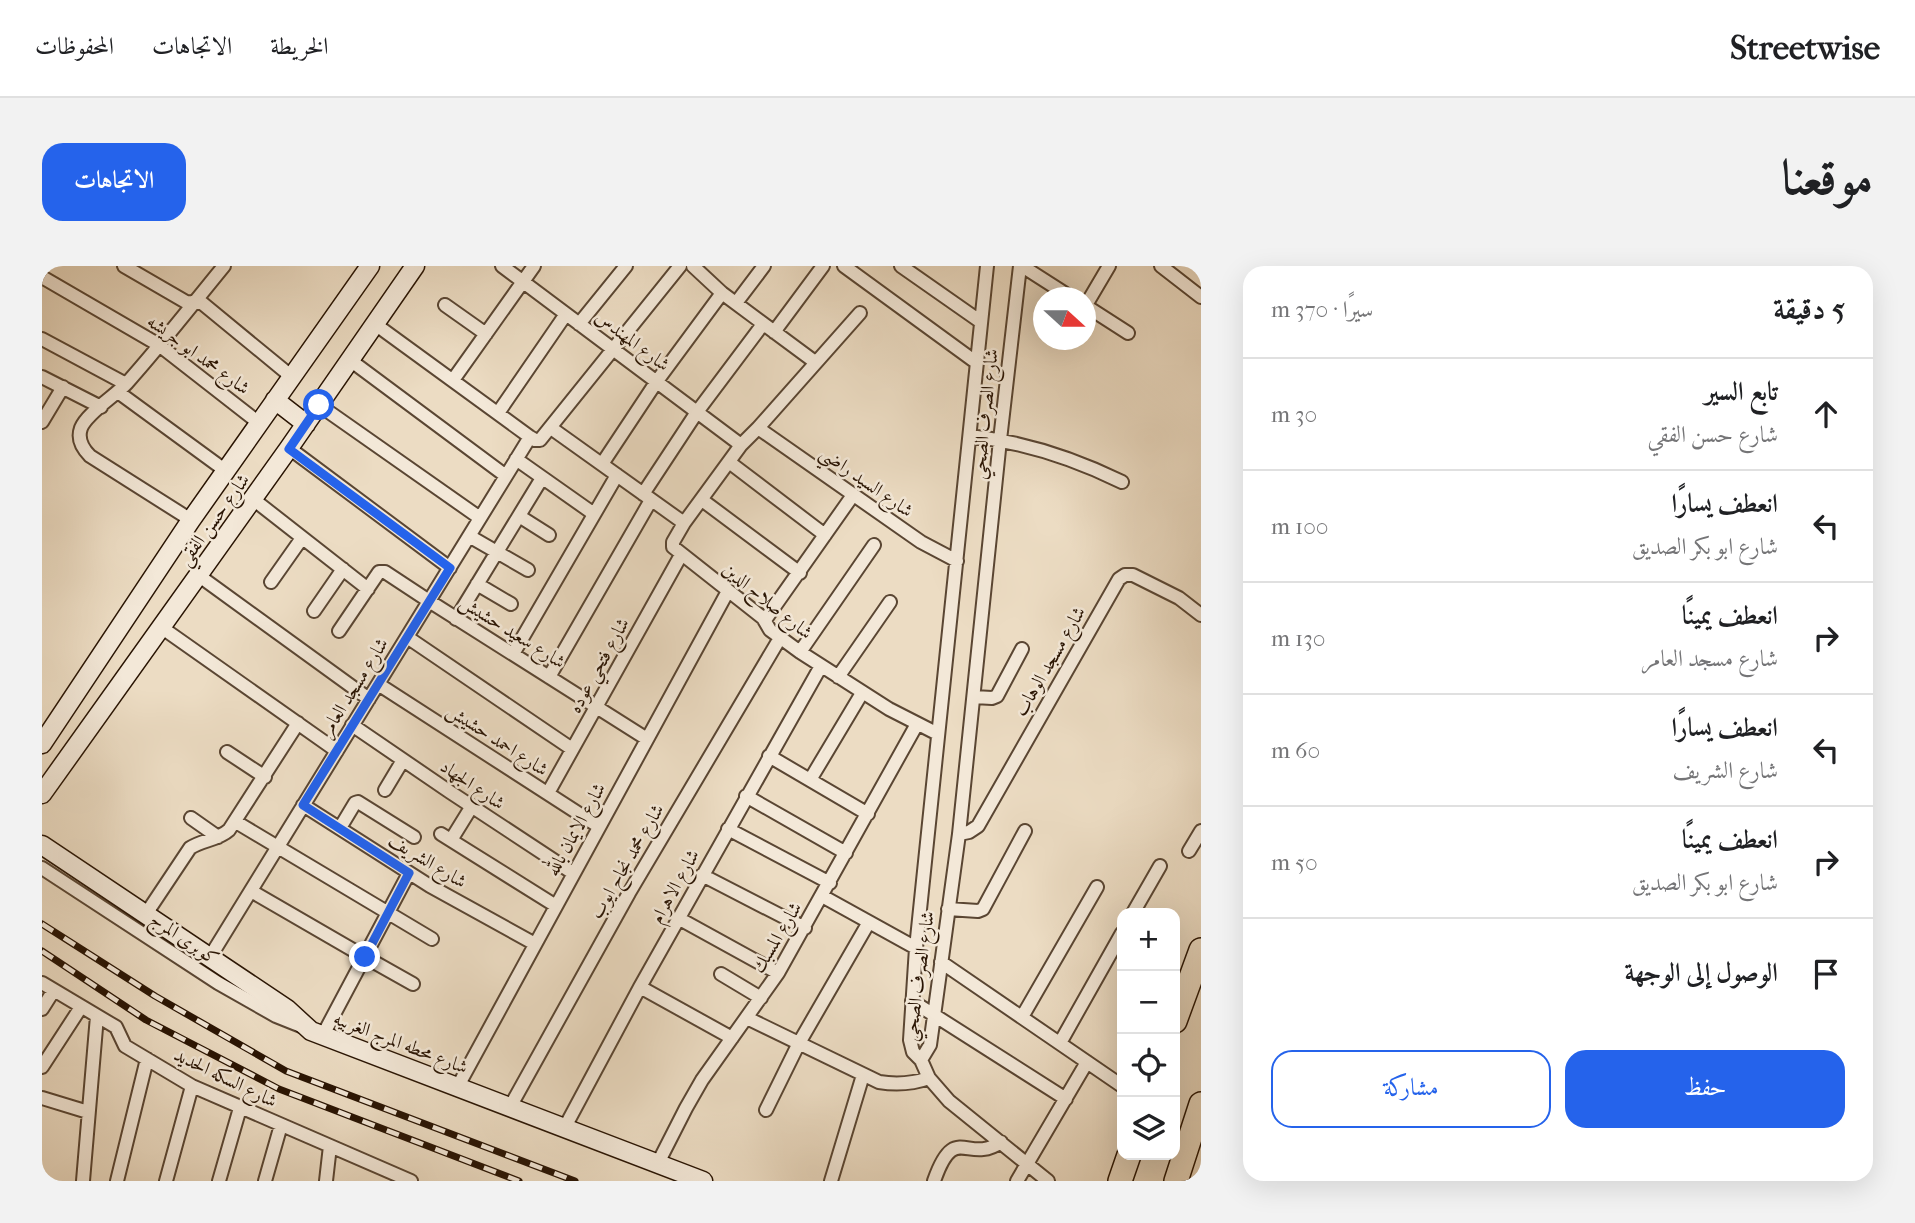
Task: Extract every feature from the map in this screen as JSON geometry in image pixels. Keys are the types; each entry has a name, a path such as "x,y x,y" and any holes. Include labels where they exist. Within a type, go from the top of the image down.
{"highway":[{"path":"1180,1007 1201,950"},
{"path":"1176,1181 1201,1104"},
{"path":"1119,1181 1127,1160"}],"street":[{"path":"124,266 186,302 202,303 292,377"},
{"path":"191,520 90,456 82,448 80,430 86,419 122,388 223,266"},
{"name":"شارع حسن الفقي","path":"42,744 191,520 370,266"},
{"name":"شارع حسن الفقي","path":"42,794 289,449 415,266"},
{"name":"شارع المهندس","path":"502,266 741,445"},
{"path":"453,380 534,266"},
{"path":"579,324 623,270 608,266"},
{"path":"375,324 530,437 540,440 680,266"},
{"path":"694,266 722,293 815,362"},
{"path":"736,303 764,266"},
{"path":"774,332 823,266"},
{"path":"844,266 977,363"},
{"path":"901,266 981,322"},
{"name":"شارع الصرف الصحي","path":"987,266 916,948 910,1040 913,1052 921,1060 928,1051 934,1016 959,834 1000,439 1021,266"},
{"path":"1021,266 1054,287"},
{"path":"1096,288 1109,266"},
{"path":"1161,266 1176,271 1201,297"},
{"name":"شارع محمد ابو جريشه","path":"42,277 159,345 259,423"},
{"path":"601,464 657,381 722,293"},
{"path":"445,305 486,334"},
{"path":"1096,312 1128,333"},
{"path":"681,555 672,545 684,523 741,445 860,313"},
{"path":"498,413 566,314"},
{"path":"550,677 647,497 697,412 763,324"},
{"path":"42,339 122,388 226,471"},
{"path":"350,360 506,476"},
{"path":"42,377 101,407"},
{"path":"42,422 63,387"},
{"path":"275,400 306,424"},
{"path":"319,405 480,517"},
{"path":"551,428 684,523"},
{"name":"شارع السيد راضي","path":"758,428 921,542 957,561"},
{"path":"970,436 1000,439 1062,456 1122,482"},
{"name":"شارع مسجد العامر","path":"210,957 530,437"},
{"path":"289,449 450,568"},
{"path":"516,459 594,514"},
{"path":"729,462 825,536"},
{"path":"513,654 617,475"},
{"path":"456,619 542,478"},
{"path":"765,621 853,495"},
{"path":"253,499 368,589 338,631"},
{"path":"702,500 800,573"},
{"path":"519,516 549,535"},
{"path":"469,536 528,570"},
{"path":"271,582 302,538"},
{"path":"800,652 874,545"},
{"name":"شارع صلاح الدين","path":"681,555 800,652 862,693 938,734"},
{"name":"شارع فتحي عوده","path":"548,793 681,555"},
{"path":"314,611 343,569"},
{"name":"شارع سعيد حشيش","path":"368,589 382,571 647,739"},
{"path":"198,575 369,699"},
{"name":"شارع مسجد الوهاب","path":"959,834 978,826 1119,579 1125,575 1133,575 1199,608"},
{"path":"477,584 511,604"},
{"name":"شارع الايمان بالله","path":"458,1086 728,591"},
{"path":"838,677 890,602"},
{"path":"161,627 337,751"},
{"path":"407,637 572,749"},
{"name":"شارع محمد نجاح ايوب","path":"510,1107 636,882 780,638"},
{"path":"974,697 997,696 1022,649"},
{"name":"شارع الاهرام","path":"565,1127 678,918 821,666"},
{"name":"شارع احمد حشيش","path":"378,684 598,826"},
{"path":"810,780 862,693"},
{"path":"146,914 190,848 218,837 236,822 298,723"},
{"name":"شارع المسبك","path":"658,1163 702,1080 778,973 805,928 917,724"},
{"name":"شارع الجهاد","path":"352,725 573,873"},
{"path":"227,752 265,777"},
{"path":"769,756 868,814"},
{"path":"384,790 403,760"},
{"path":"747,796 846,853"},
{"path":"340,828 358,802 414,837"},
{"name":"شارع الشريف","path":"303,805 430,886 535,944"},
{"path":"472,806 446,837 556,906"},
{"path":"191,818 218,837"},
{"path":"236,822 432,939"},
{"path":"728,829 830,883"},
{"path":"948,909 983,909 1025,831"},
{"path":"1189,851 1201,831"},
{"name":"شارع محطه المرج الغربيه","path":"42,845 287,1009 317,1033 703,1181"},
{"path":"1136,908 1160,866"},
{"name":"كوبرى المرج","path":"42,868 218,983 276,1016 317,1033"},
{"path":"317,1033 365,957 409,873"},
{"path":"702,875 805,928"},
{"path":"1022,1017 1097,887"},
{"path":"251,891 414,984"},
{"path":"822,896 916,948"},
{"path":"678,918 778,973"},
{"path":"766,1110 800,1043 869,922"},
{"path":"1060,1043 1117,942"},
{"path":"941,962 1117,1083"},
{"path":"721,974 761,998"},
{"name":"شارع السكه الحديد","path":"42,983 117,1027 125,1046 192,1086 406,1180"},
{"path":"640,987 733,1038"},
{"path":"42,1009 54,990"},
{"path":"912,1001 1066,1099"},
{"path":"42,1067 80,1007"},
{"path":"83,1181 97,1016"},
{"path":"747,1018 879,1082 912,1083 929,1078"},
{"path":"117,1181 147,1059"},
{"path":"921,1060 929,1078 949,1101 1048,1181"},
{"path":"1017,1181 1087,1062"},
{"path":"831,1181 863,1074"},
{"path":"166,1181 192,1086"},
{"path":"42,1098 88,1112"},
{"path":"219,1181 240,1108"},
{"path":"265,1181 281,1125"},
{"path":"934,1181 941,1161 950,1151 961,1147 983,1150 1001,1142"},
{"path":"326,1181 330,1146"}],"railway":[{"path":"42,924 155,996 286,1071 575,1181"},
{"path":"42,951 146,1020 279,1089 519,1181"}],"route":[{"path":"319,405 289,449 450,568 303,805 409,873 365,957"}]}
